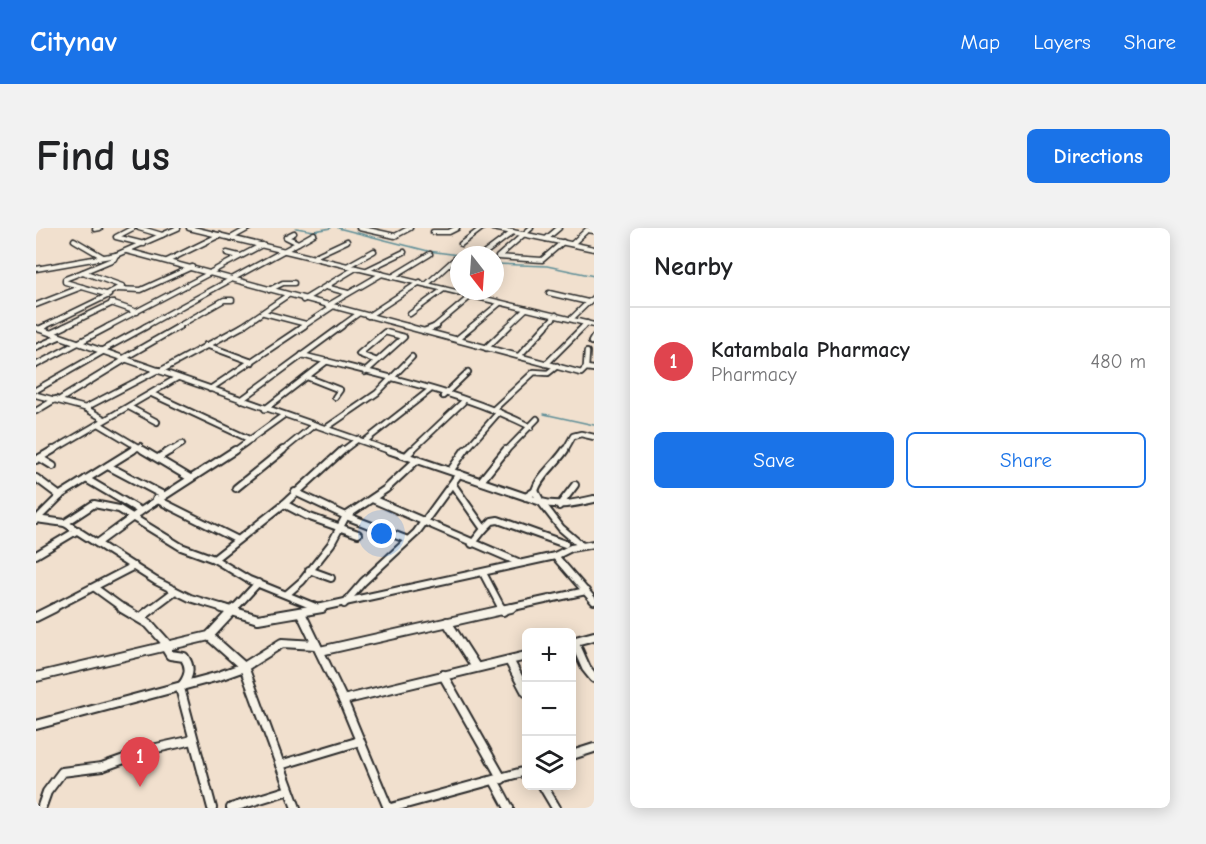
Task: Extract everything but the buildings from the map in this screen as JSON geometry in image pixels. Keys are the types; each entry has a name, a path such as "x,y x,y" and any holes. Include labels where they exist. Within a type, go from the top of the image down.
{"street":[{"path":"95,229 100,228"},
{"path":"133,228 116,237 144,244"},
{"path":"139,228 162,236"},
{"path":"36,269 116,255 178,228"},
{"path":"189,228 315,256 450,291"},
{"path":"205,232 213,228"},
{"path":"231,238 249,228"},
{"path":"359,228 395,236 410,228"},
{"path":"378,232 385,228"},
{"path":"436,230 449,232 457,228"},
{"path":"461,244 482,228"},
{"path":"493,228 594,249"},
{"path":"531,228 498,257 542,260 563,242"},
{"path":"546,239 559,228"},
{"path":"573,244 589,229 594,231"},
{"path":"494,246 513,232"},
{"path":"294,233 286,238 298,243"},
{"path":"36,390 314,234"},
{"path":"167,261 220,235"},
{"path":"74,240 104,257"},
{"path":"315,256 347,241"},
{"path":"36,365 262,245"},
{"path":"127,251 233,278 303,300 421,332 457,339 581,373 586,368 587,352"},
{"path":"347,266 374,251"},
{"path":"366,270 404,252"},
{"path":"227,253 239,256"},
{"path":"392,276 430,254"},
{"path":"107,294 66,283 64,279 114,259 116,255"},
{"path":"427,284 450,263"},
{"path":"117,289 141,290 192,267"},
{"path":"303,300 357,268"},
{"path":"38,328 109,295 107,294 122,285 83,272"},
{"path":"210,389 252,362 348,293 382,274"},
{"path":"269,290 283,283 294,282"},
{"path":"368,316 420,282"},
{"path":"328,285 334,289"},
{"path":"36,305 82,287"},
{"path":"322,288 348,293"},
{"path":"410,314 444,289"},
{"path":"549,293 588,302"},
{"path":"85,408 264,313 288,295"},
{"path":"570,319 594,297"},
{"path":"99,300 136,312"},
{"path":"36,411 224,300 232,300"},
{"path":"421,332 436,326 466,300"},
{"path":"488,300 594,325"},
{"path":"51,333 113,303"},
{"path":"457,339 500,303"},
{"path":"486,348 526,309"},
{"path":"264,313 306,324"},
{"path":"242,400 358,314"},
{"path":"519,356 556,315"},
{"path":"546,364 587,323"},
{"path":"38,328 265,409 541,502 559,506 594,499"},
{"path":"365,372 404,337 385,332 359,354 377,361"},
{"path":"36,348 59,337"},
{"path":"206,345 252,362"},
{"path":"302,355 430,390 496,411 531,427"},
{"path":"326,428 377,393 412,357"},
{"path":"265,409 327,362"},
{"path":"451,470 496,411 534,372 548,373 557,366"},
{"path":"586,368 594,369"},
{"path":"443,396 468,372"},
{"path":"307,377 340,390 335,397"},
{"path":"38,459 177,378"},
{"path":"214,559 361,440 430,390"},
{"path":"152,394 251,440"},
{"path":"36,395 85,408 101,422 190,478"},
{"path":"407,455 463,402"},
{"path":"129,407 157,422"},
{"path":"99,542 132,515 251,440 284,415"},
{"path":"481,481 492,472 514,441 537,419"},
{"path":"236,488 314,425"},
{"path":"526,497 534,491 537,483 557,463 573,435 594,437"},
{"path":"158,458 182,444"},
{"path":"36,519 60,496 140,446"},
{"path":"38,459 53,466"},
{"path":"287,594 302,581 331,544 346,516 372,499 418,459"},
{"path":"108,466 163,495"},
{"path":"344,604 365,577 424,523 459,474"},
{"path":"36,478 60,496"},
{"path":"86,478 140,510"},
{"path":"453,485 484,529"},
{"path":"559,506 575,485"},
{"path":"534,491 561,528 582,546"},
{"path":"295,492 346,516 408,540"},
{"path":"156,499 236,539"},
{"path":"372,499 472,544 519,562"},
{"path":"65,523 96,503 132,515 181,548 214,559 258,584 318,608"},
{"path":"284,504 307,516 358,534"},
{"path":"36,519 65,523 176,591 231,613 258,620 301,613 404,588 483,573 594,544"},
{"path":"472,544 492,521 498,520 565,544"},
{"path":"559,555 565,544 561,528"},
{"path":"36,555 78,530"},
{"path":"559,555 594,601"},
{"path":"36,617 134,566"},
{"path":"309,570 331,578"},
{"path":"483,573 503,611"},
{"path":"36,677 209,636 258,584"},
{"path":"95,588 110,601 150,624 170,655 187,659 189,670 180,688 212,808"},
{"path":"140,618 176,591"},
{"path":"36,725 180,688 244,667 282,643 318,648 503,611 586,591"},
{"path":"301,613 343,700 389,808 522,772"},
{"path":"447,622 476,667"},
{"path":"209,636 244,667 296,808"},
{"path":"576,640 594,636"},
{"path":"576,647 586,668 594,678"},
{"path":"343,700 522,658"},
{"path":"510,662 522,684"},
{"path":"443,675 498,780 509,808"},
{"path":"41,806 47,792 62,772 108,765 152,749 193,740"},
{"path":"280,765 360,741"},
{"path":"576,754 594,748"},
{"path":"231,808 290,790"},
{"path":"545,790 556,808"}],"waterway":[{"path":"296,228 314,231 331,228"},
{"path":"338,228 428,251 450,254"},
{"path":"504,264 547,266 594,276"},
{"path":"544,414 594,425"}],"place":[{"name":"Katambala Pharmacy","path":"140,787"}]}
